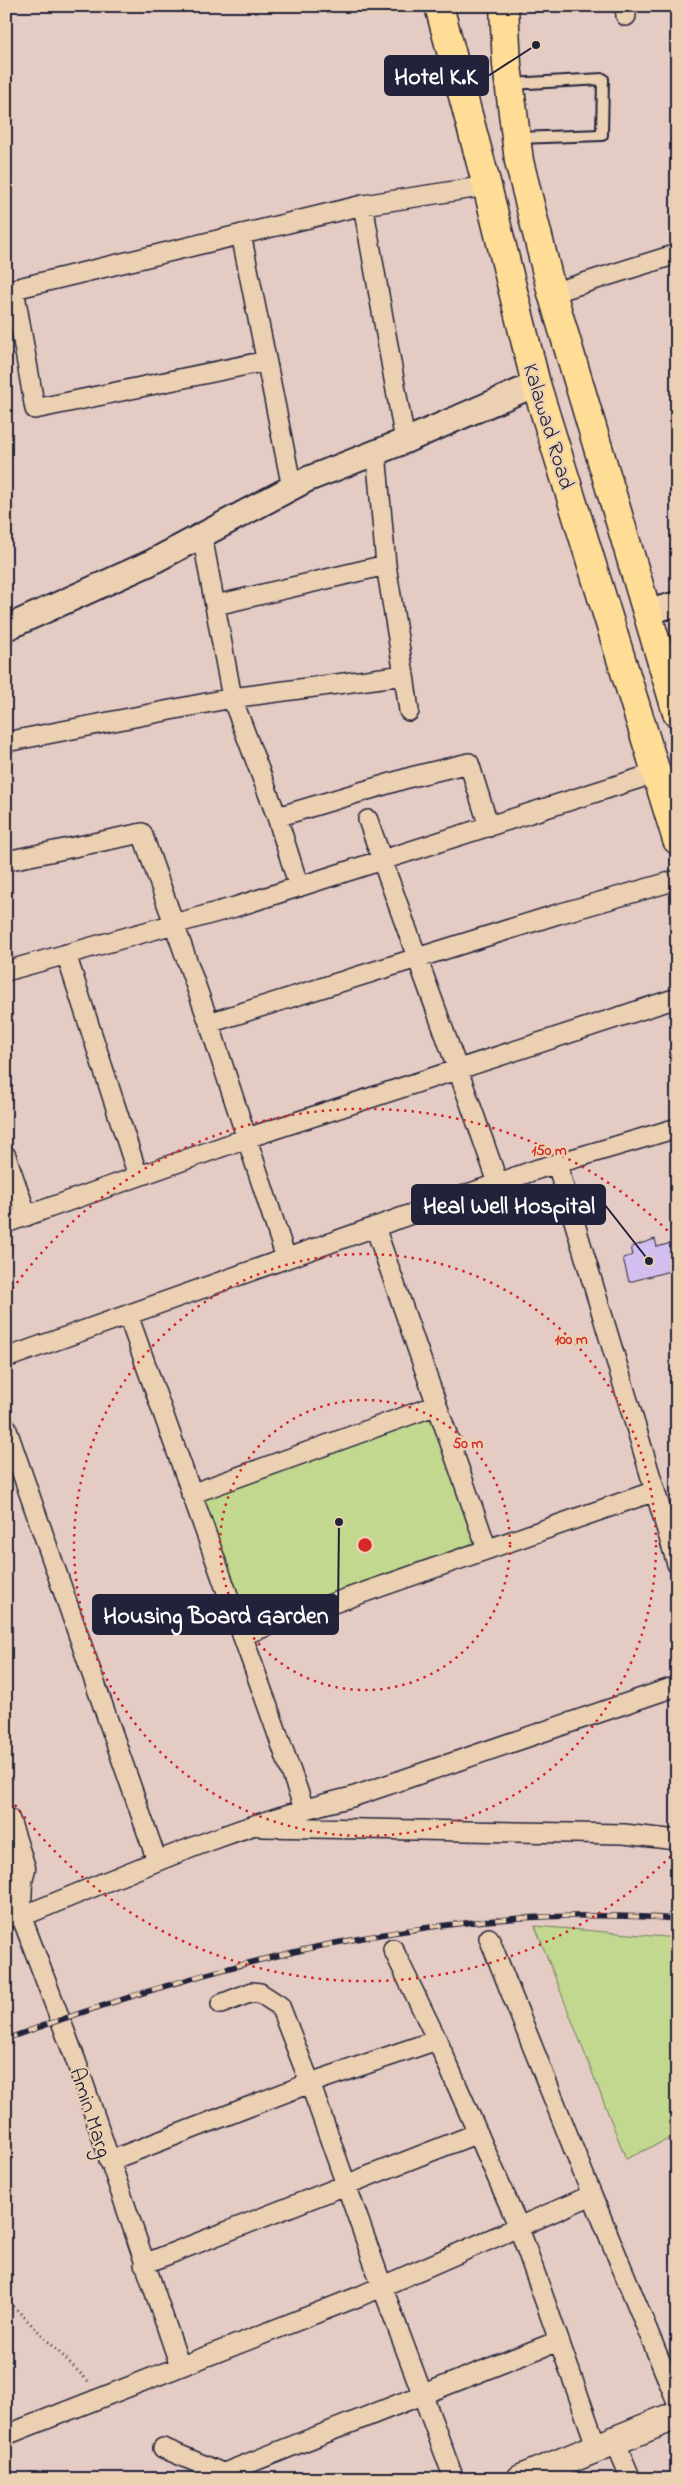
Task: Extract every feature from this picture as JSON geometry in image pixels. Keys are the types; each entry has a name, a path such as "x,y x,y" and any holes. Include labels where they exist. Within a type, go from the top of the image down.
{"main road":[{"name":"Kalawad Road","path":"504,6 509,84 519,161 552,293 677,713"},
{"name":"Kalawad Road","path":"441,7 536,384 677,840"},
{"path":"6,1822 21,1868 13,1895"},
{"path":"521,2479 677,2416"}],"street":[{"path":"266,361 35,409 10,290 363,205 487,186"},
{"path":"363,205 405,441"},
{"path":"241,234 292,488"},
{"path":"552,293 677,254"},
{"path":"6,628 150,563 292,488 536,384"},
{"path":"376,452 386,566 409,710"},
{"path":"202,535 232,698 277,817 299,887"},
{"path":"216,605 386,566"},
{"path":"647,612 677,604"},
{"path":"6,742 232,698 404,675"},
{"path":"277,817 411,777 469,763 489,827"},
{"path":"6,971 299,887 656,773"},
{"path":"368,820 459,1069 498,1183"},
{"path":"6,861 142,833 209,1023 286,1258"},
{"path":"209,1023 558,914 677,880"},
{"path":"66,954 138,1176"},
{"path":"6,1224 247,1138 677,998"},
{"path":"6,1358 498,1183 677,1128"},
{"path":"6,1156 27,1216"},
{"path":"557,1164 677,1564"},
{"path":"375,1227 487,1550"},
{"path":"128,1315 304,1808"},
{"path":"191,1494 437,1405"},
{"path":"6,1428 157,1861"},
{"path":"242,1635 655,1491"},
{"path":"13,1895 157,1861 247,1826 304,1808 352,1797 677,1686"},
{"path":"247,1826 368,1827 624,1834 677,1840"},
{"name":"Amin Marg","path":"13,1895 61,2020 180,2366"},
{"path":"489,1938 677,2402"},
{"path":"393,1949 437,2040 518,2225 558,2340 606,2444 631,2479"},
{"path":"221,2004 252,1992 260,1992 280,2006 310,2083 382,2286 454,2479"},
{"path":"109,2161 310,2083 437,2040"},
{"path":"144,2264 478,2133"},
{"path":"6,2435 382,2286 518,2225 592,2195"},
{"path":"162,2448 215,2476 558,2340"}],"lane":[{"path":"509,84 603,79 602,135 516,138"}],"path":[{"path":"6,2299 109,2395"}],"green space":[{"path":"437,1405 487,1549 242,1635 191,1494"},
{"path":"535,1926 677,1938 677,2135 626,2159"}],"building":[{"path":"655,1239 657,1247 671,1243 677,1269 629,1282 623,1258 633,1255 631,1247"}],"railway":[{"path":"6,2039 169,1985 252,1962 336,1943 420,1928 505,1919 591,1916 677,1919"}],"place":[{"name":"Hotel K.K","path":"536,45"},
{"name":"Heal Well Hospital","path":"649,1261"},
{"name":"Housing Board Garden","path":"339,1522"}]}
